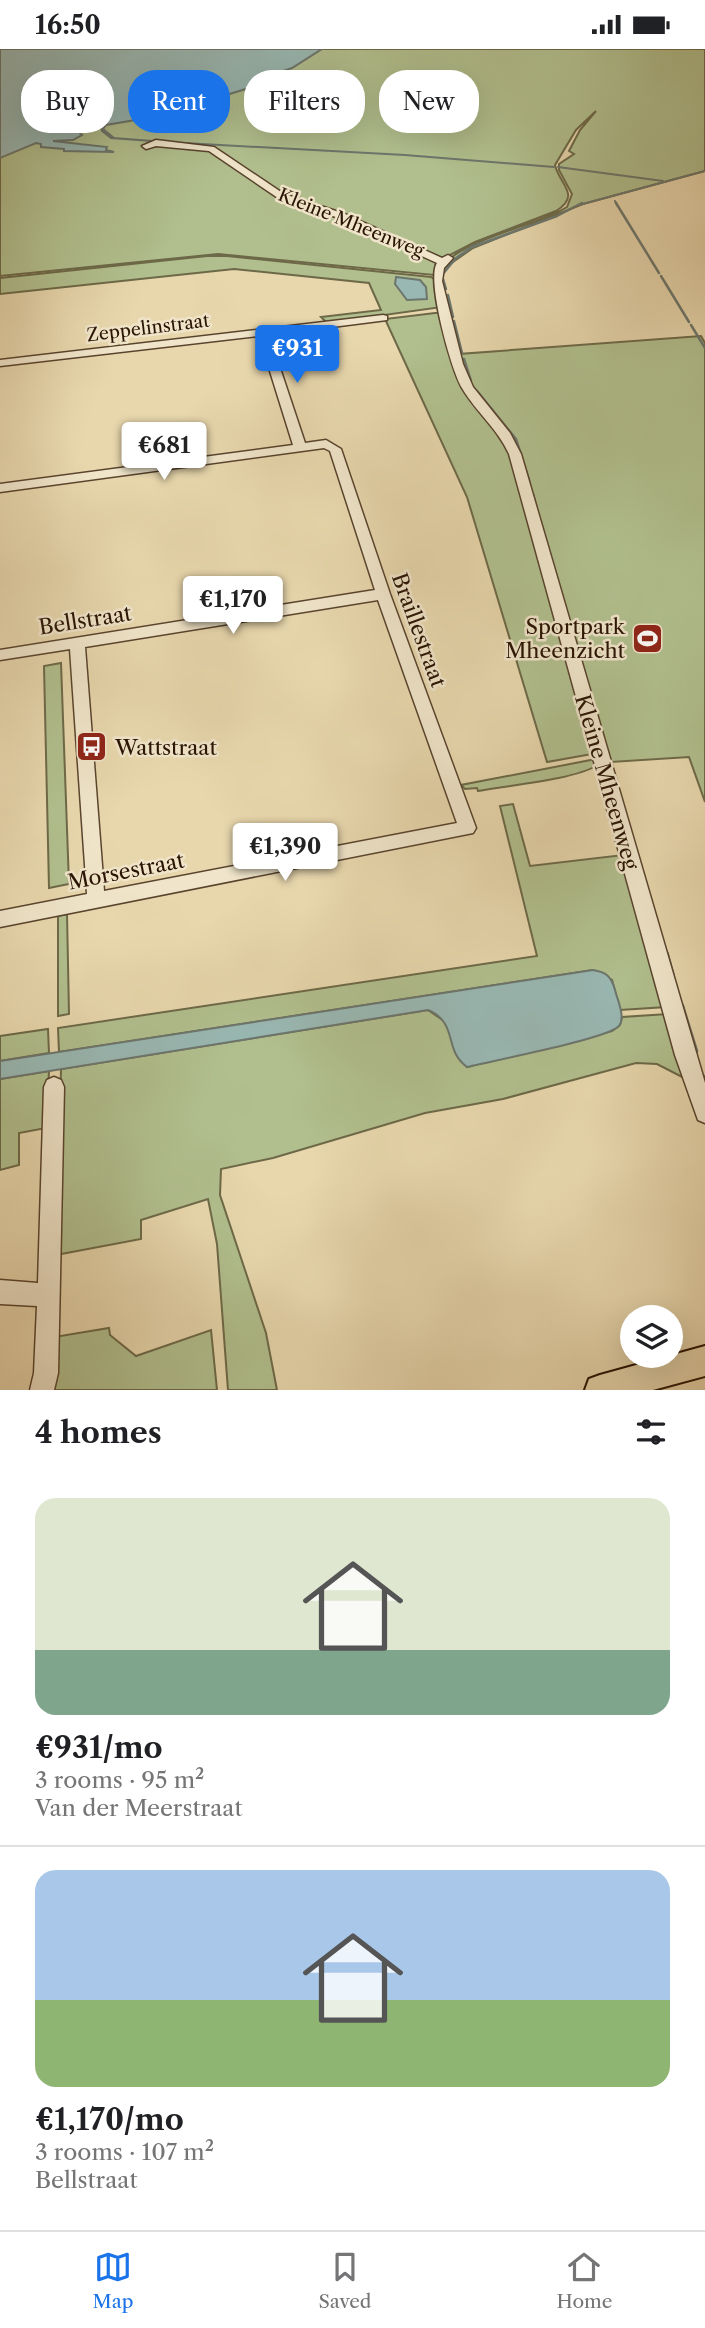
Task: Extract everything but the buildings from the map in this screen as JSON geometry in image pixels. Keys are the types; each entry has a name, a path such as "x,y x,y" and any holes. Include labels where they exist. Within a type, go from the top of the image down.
{"main road":[{"path":"600,1390 705,1361"}],"street":[{"name":"Kleine Mheenweg","path":"146,146 158,143 211,149 281,196 342,216 445,260 439,267 437,281 461,370 467,386 502,428 515,454 681,1042 705,1113"},
{"name":"Zeppelinstraat","path":"0,363 383,318"},
{"path":"0,488 300,447 263,332"},
{"name":"Braillestraat","path":"300,447 326,444 331,446 467,828"},
{"name":"Bellstraat","path":"0,655 383,594"},
{"path":"77,643 96,900"},
{"name":"Morsestraat","path":"0,919 467,828"},
{"path":"42,1390 46,1373 54,1087"},
{"path":"0,1292 49,1295"}],"green space":[{"path":"0,49 705,49 705,171 583,204 473,248 440,271 448,260 461,251 567,207 572,194 559,170 559,164 574,154 569,151 580,130 596,111 576,130 555,165 567,189 564,205 556,211 475,242 444,258 342,214 278,194 213,149 160,143 211,150 274,195 341,216 432,257 436,261 434,275 218,254 0,276"},
{"path":"207,256 431,277 435,279 442,307 327,323 321,317 381,310 369,283 234,269 0,294 0,278"},
{"path":"440,313 461,380 507,443 592,754 547,762 467,497 385,319"},
{"path":"701,336 705,343 705,802 689,757 611,762 519,454 470,386 459,354"},
{"path":"61,663 69,884 49,888 44,666"},
{"path":"596,759 598,765 573,775 478,791 477,788 465,789 461,785"},
{"path":"513,804 530,866 623,855 666,1007 620,1010 612,980 593,970 59,1052 58,1028 537,956 500,806"},
{"path":"67,914 69,1014 58,1016 58,916"},
{"path":"428,1010 444,1021 467,1067 612,1031 620,1025 622,1017 668,1014 688,1080 657,1064 636,1063 503,1099 425,1113 273,1158 221,1169 220,1195 266,1333 277,1390 228,1390 217,1244 208,1199 141,1220 141,1239 56,1255 61,1069"},
{"path":"48,1029 49,1053 0,1061 0,1036"},
{"path":"49,1071 46,1128 19,1133 19,1165 0,1170 0,1079"},
{"path":"109,1328 110,1335 136,1356 211,1330 217,1390 48,1390 54,1337"}],"water":[{"path":"0,49 322,49 286,70 244,70 244,89 230,94 230,70 128,70 128,121 114,124 114,70 21,70 21,133 80,133 82,135 73,140 53,141 107,147 106,150 114,152 64,151 41,147 41,144 36,143 0,158"},
{"path":"396,277 420,280 426,287 427,299 407,300 395,284"},
{"path":"593,970 605,974 612,981 621,1013 619,1026 572,1043 467,1067 455,1053 444,1022 428,1010 0,1079 0,1061"}],"waterway":[{"path":"184,143 405,155 554,167"},
{"path":"558,167 663,181"},
{"path":"579,205 705,171"},
{"path":"442,275 456,258 472,247 557,216 582,203"},
{"path":"616,203 659,273"},
{"path":"661,276 689,322"},
{"path":"443,279 446,289"},
{"path":"448,295 453,317"},
{"path":"454,321 462,353"},
{"path":"691,325 705,348"},
{"path":"464,359 471,381"},
{"path":"477,391 516,439 529,480"},
{"path":"533,494 537,510"},
{"path":"667,953 673,975"},
{"path":"682,1006 696,1051"}],"place":[{"name":"Sportpark Mheenzicht","path":"648,638"},
{"name":"Wattstraat","path":"92,747"}]}
